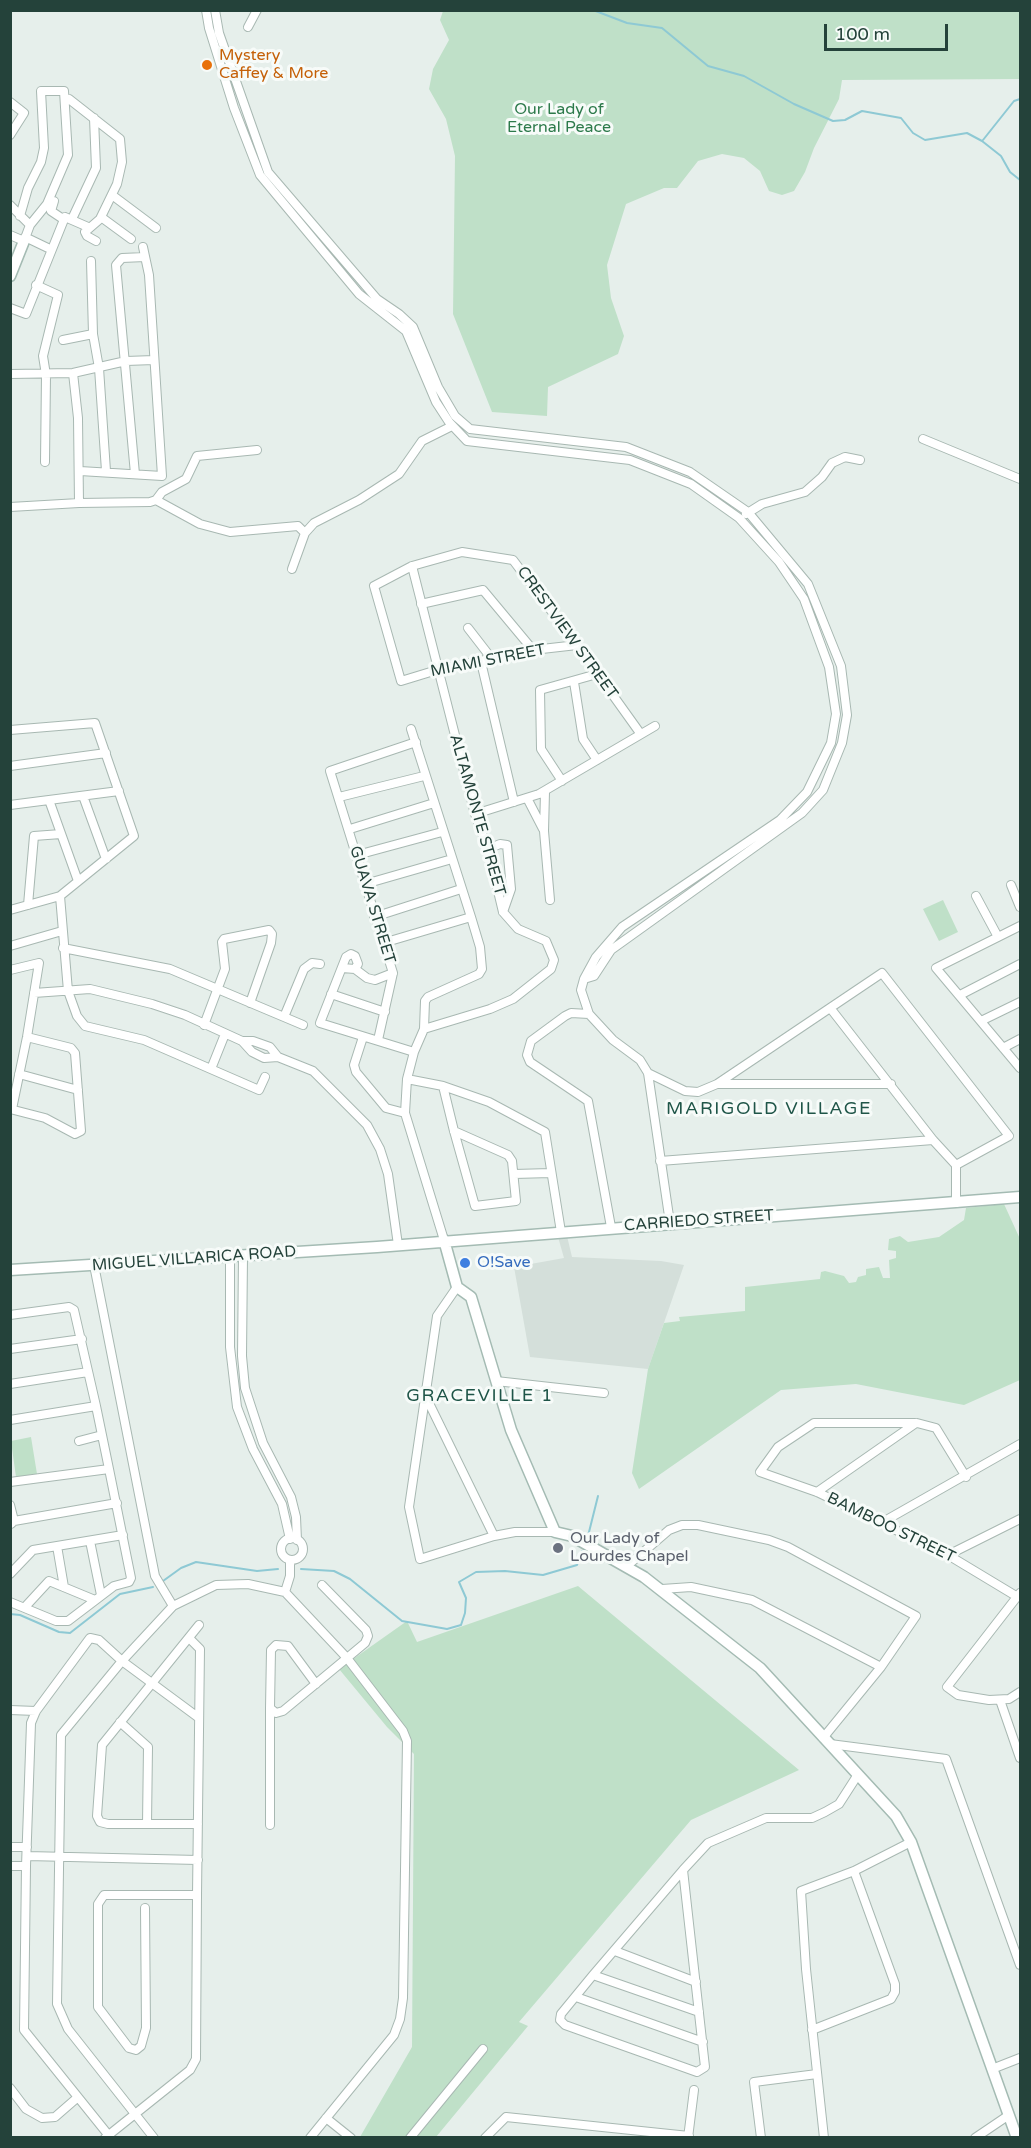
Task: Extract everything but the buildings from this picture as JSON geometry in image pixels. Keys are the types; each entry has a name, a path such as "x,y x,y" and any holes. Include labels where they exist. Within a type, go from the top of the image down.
{"street":[{"path":"206,10 234,108 260,175 359,294 406,331 436,402 452,426 467,441 630,460 691,484 739,518 779,562 804,599 829,667 836,714 831,743 807,792 780,820 622,927 597,957 584,979 581,990 589,1014 613,1040 640,1060 648,1073 669,1222"},
{"path":"215,10 219,33 268,172 377,299 413,327 438,387 455,416 470,429 626,447 690,472 748,512 808,584 841,666 847,715 842,743 823,790 802,813 611,950 594,976 584,979"},
{"path":"248,27 257,10"},
{"path":"10,276 30,225 47,204 68,155 64,91 41,91 44,148 41,162 28,188 20,216"},
{"path":"88,227 67,217 63,219 51,211 72,156 69,99 120,139 122,162 112,195 101,217 88,227 85,235 96,241"},
{"path":"10,102 24,113 10,135"},
{"path":"72,219 96,168 94,118"},
{"path":"112,195 156,228"},
{"path":"10,205 30,225"},
{"path":"101,217 131,239"},
{"path":"10,308 26,314 63,219"},
{"path":"10,235 50,249"},
{"path":"80,471 162,476 143,247"},
{"path":"135,474 117,262 122,258 145,257"},
{"path":"91,261 93,334 99,369 106,471"},
{"path":"36,285 58,295 44,344 42,360 46,375 45,462"},
{"path":"63,340 93,334"},
{"path":"10,374 73,373 99,369 126,361 154,360"},
{"path":"73,373 80,471 79,503"},
{"path":"292,569 305,534 314,523 359,500 399,474 422,441 452,426"},
{"path":"923,439 1020,479"},
{"path":"156,500 162,492 186,479 197,456 256,450"},
{"path":"739,518 762,504 805,492 822,477 832,463 845,456 860,460"},
{"path":"10,507 79,503 130,504 156,500 200,524 230,532 264,531 293,525 298,526 305,534"},
{"name":"CRESTVIEW STREET","path":"401,681 374,586 412,566 462,552 513,560 640,733"},
{"name":"ALTAMONTE STREET","path":"412,566 437,670 475,814 488,849 503,912 518,929 546,942 554,960 551,969 513,999 490,1009 424,1029"},
{"path":"422,604 483,590 533,650"},
{"path":"468,628 492,659"},
{"name":"MIAMI STREET","path":"401,681 437,670 533,650 577,645"},
{"path":"481,662 514,802"},
{"path":"562,781 541,749 540,690 597,674"},
{"path":"574,681 583,739 597,760"},
{"path":"836,714 847,715"},
{"path":"10,730 93,722 134,836 60,896 10,910"},
{"path":"475,814 545,792 655,726"},
{"path":"411,729 480,947 481,972 428,997 425,1001 424,1029 414,1052 407,1079 405,1113 457,1287 471,1296 511,1430 555,1532"},
{"name":"GUAVA STREET","path":"378,1040 393,973 374,917 350,829 330,771 416,742"},
{"path":"10,765 106,753"},
{"path":"339,797 424,776"},
{"path":"10,805 119,791"},
{"path":"545,792 544,831 550,900"},
{"path":"83,796 106,858"},
{"path":"526,798 544,831"},
{"path":"49,800 78,881"},
{"path":"350,829 434,802"},
{"path":"357,855 442,832"},
{"path":"28,905 34,836 61,834"},
{"path":"488,849 500,844 507,845 511,889 503,912"},
{"path":"365,884 452,859"},
{"path":"1011,885 1020,907"},
{"path":"374,917 461,889"},
{"path":"60,896 68,991 77,1016 87,1028 144,1040 259,1090 265,1077"},
{"path":"976,896 998,937"},
{"path":"383,943 471,917"},
{"path":"1020,926 936,968 1020,1068"},
{"path":"204,1025 225,969 222,942 224,939 270,930 272,944 250,1003"},
{"path":"10,946 62,931"},
{"path":"63,948 170,969 303,1025"},
{"path":"356,969 358,964 355,956 351,954 346,957 320,1023 414,1052"},
{"path":"10,970 39,963 27,1037 11,1109 45,1118 75,1134 81,1131 75,1053 71,1048 27,1037"},
{"path":"284,1017 304,969 312,963 321,964"},
{"path":"960,995 1020,964"},
{"path":"342,968 356,969 375,980 393,973"},
{"path":"648,1073 685,1091 698,1092 717,1084 882,973 1009,1136 956,1165"},
{"path":"34,993 90,989 112,994 185,1015 242,1041 252,1053 264,1058 278,1057 313,1071 372,1131 388,1174 398,1245"},
{"path":"331,994 385,1012"},
{"path":"981,1021 1020,1002"},
{"path":"831,1009 933,1140 956,1165 956,1203"},
{"path":"589,1014 571,1013 565,1016 531,1041 527,1054 530,1062 588,1101 611,1227"},
{"path":"211,1069 225,1034"},
{"path":"363,1036 354,1065 356,1072 386,1108 405,1113"},
{"path":"1003,1048 1020,1039"},
{"path":"19,1074 78,1090"},
{"path":"407,1079 443,1086 489,1102 545,1132 561,1232"},
{"path":"717,1084 891,1084"},
{"path":"443,1086 454,1131 475,1206 516,1201 514,1174 508,1155 454,1131"},
{"path":"660,1161 933,1140"},
{"path":"514,1174 551,1173"},
{"name":"CARRIEDO STREET","path":"377,1247 669,1222 1020,1197"},
{"name":"MIGUEL VILLARICA ROAD","path":"10,1270 377,1247"},
{"path":"230,1256 230,1347 237,1407 253,1449 282,1504 294,1539 303,1551 297,1559 290,1560 282,1554 281,1547 284,1542 294,1539"},
{"path":"243,1256 242,1356 245,1388 263,1443 291,1497 296,1517 294,1539"},
{"path":"94,1265 155,1576 173,1606"},
{"path":"457,1287 437,1316 409,1507 420,1559 494,1536 555,1532 572,1536 627,1566 662,1589 760,1668 896,1816 910,1842 1017,2138"},
{"path":"10,1316 69,1307 76,1312 131,1578 98,1597 68,1621 56,1621 10,1602"},
{"path":"10,1349 82,1339"},
{"path":"10,1384 88,1372"},
{"path":"496,1382 604,1394"},
{"path":"425,1395 494,1536"},
{"path":"10,1420 96,1406"},
{"name":"BAMBOO STREET","path":"917,1423 814,1423 778,1447 760,1472 817,1492 948,1555 1018,1594"},
{"path":"817,1492 917,1423 936,1428 966,1476"},
{"path":"79,1440 102,1435"},
{"path":"881,1523 1020,1444"},
{"path":"10,1482 109,1469"},
{"path":"10,1505 12,1523 117,1503"},
{"path":"948,1555 1020,1519"},
{"path":"627,1566 669,1530 682,1525 698,1525 769,1540 788,1547 916,1616 826,1741"},
{"path":"10,1574 33,1550 123,1535"},
{"path":"90,1541 98,1597"},
{"path":"57,1546 64,1587"},
{"path":"285,1592 290,1576 290,1560"},
{"path":"25,1607 49,1581 98,1597"},
{"path":"154,2138 69,2029 57,2004 61,1735 122,1661 173,1606 216,1586 248,1584 285,1592 347,1658 403,1731 407,1741 404,1981 400,2019 394,2035 310,2138"},
{"path":"270,1708 276,1713 283,1711 365,1643 368,1636 366,1630 322,1585"},
{"path":"662,1589 690,1587 752,1600 881,1667"},
{"path":"1018,1594 947,1687 958,1695 1000,1700 1020,1692"},
{"path":"198,1824 108,1824 100,1822 98,1816 102,1745 200,1625"},
{"path":"189,1638 200,1649 196,2059 190,2070 108,2137 24,2030 30,1731 36,1711 90,1638 99,1640 122,1661 199,1718"},
{"path":"270,1825 270,1708 272,1650 276,1645 288,1646 316,1684"},
{"path":"1000,1700 1020,1758"},
{"path":"10,1710 36,1711"},
{"path":"120,1722 148,1747 147,1824"},
{"path":"826,1741 946,1759 1020,1965"},
{"path":"683,1870 705,2067 697,2072 565,2025 560,2020 561,2014 683,1870 708,1843 766,1818 812,1818 838,1804 857,1776"},
{"path":"824,2138 812,2030 801,1891 854,1871 910,1842"},
{"path":"10,1847 27,1847"},
{"path":"27,1856 198,1860"},
{"path":"10,1866 26,1866"},
{"path":"812,2030 891,1999 895,1992 895,1984 854,1871"},
{"path":"146,1908 146,2028 141,2046 136,2050 129,2048 96,2001 99,1900 104,1895 197,1895"},
{"path":"615,1951 696,1982"},
{"path":"593,1975 699,2012"},
{"path":"576,1997 703,2042"},
{"path":"410,2138 483,2049"},
{"path":"992,2068 1020,2058"},
{"path":"761,2138 754,2082 817,2074"},
{"path":"10,2088 26,2109 42,2118 55,2116 78,2097"},
{"path":"485,2138 506,2117 689,2137 694,2090"},
{"path":"975,2138 1009,2115"},
{"path":"326,2118 351,2138"}],"shaded area":[{"path":"567,1236 572,1257 661,1261 684,1265 648,1369 530,1357 514,1267 564,1258 558,1237"}],"green space":[{"name":"Our Lady of Eternal Peace","path":"443,11 1020,11 1020,79 842,80 839,99 794,191 782,195 769,191 760,171 744,158 722,154 698,161 677,188 664,188 626,204 607,265 611,298 624,336 618,354 548,387 547,416 492,412 453,314 455,156 446,119 429,89 433,69 449,40 440,20"},
{"path":"943,900 958,932 939,941 923,909"},
{"path":"1004,1204 1020,1239 1020,1380 964,1405 856,1384 781,1390 639,1489 632,1473 648,1369 664,1323 680,1321 679,1317 745,1311 745,1287 820,1279 821,1272 825,1271 844,1276 849,1283 856,1282 858,1277 866,1275 866,1269 879,1267 883,1278 890,1278 889,1260 896,1258 896,1251 888,1250 889,1239 900,1236 908,1242 939,1237 964,1220 966,1208"},
{"path":"31,1437 37,1474 16,1477 11,1441"},
{"path":"578,1586 799,1770 691,1820 519,2022 528,2026 436,2137 360,2137 412,2047 414,1754 387,1727 339,1669 407,1621 417,1642"}],"waterway":[{"path":"593,10 627,23 662,28 708,66 744,76 794,104 833,121 845,120 862,111 901,118 913,133 925,140 967,133 1001,156 1010,172 1020,180"},
{"path":"983,140 1014,101 1020,99"},
{"path":"588,1536 598,1496"},
{"path":"301,1569 334,1571 350,1579 402,1621 447,1629 461,1625 466,1598 459,1582 476,1572 505,1571 543,1575 577,1565 582,1551"},
{"path":"163,1581 181,1568 196,1562 257,1571 278,1569"},
{"path":"10,1614 20,1615 59,1632 70,1633 120,1594 153,1587"}],"place":[{"name":"Mystery Caffey & More","path":"207,65"},
{"name":"O!Save","path":"465,1263"},
{"name":"Our Lady of Lourdes Chapel","path":"558,1548"}],"district":[{"name":"MARIGOLD VILLAGE","path":"769,1109"},
{"name":"GRACEVILLE 1","path":"480,1396"}]}
